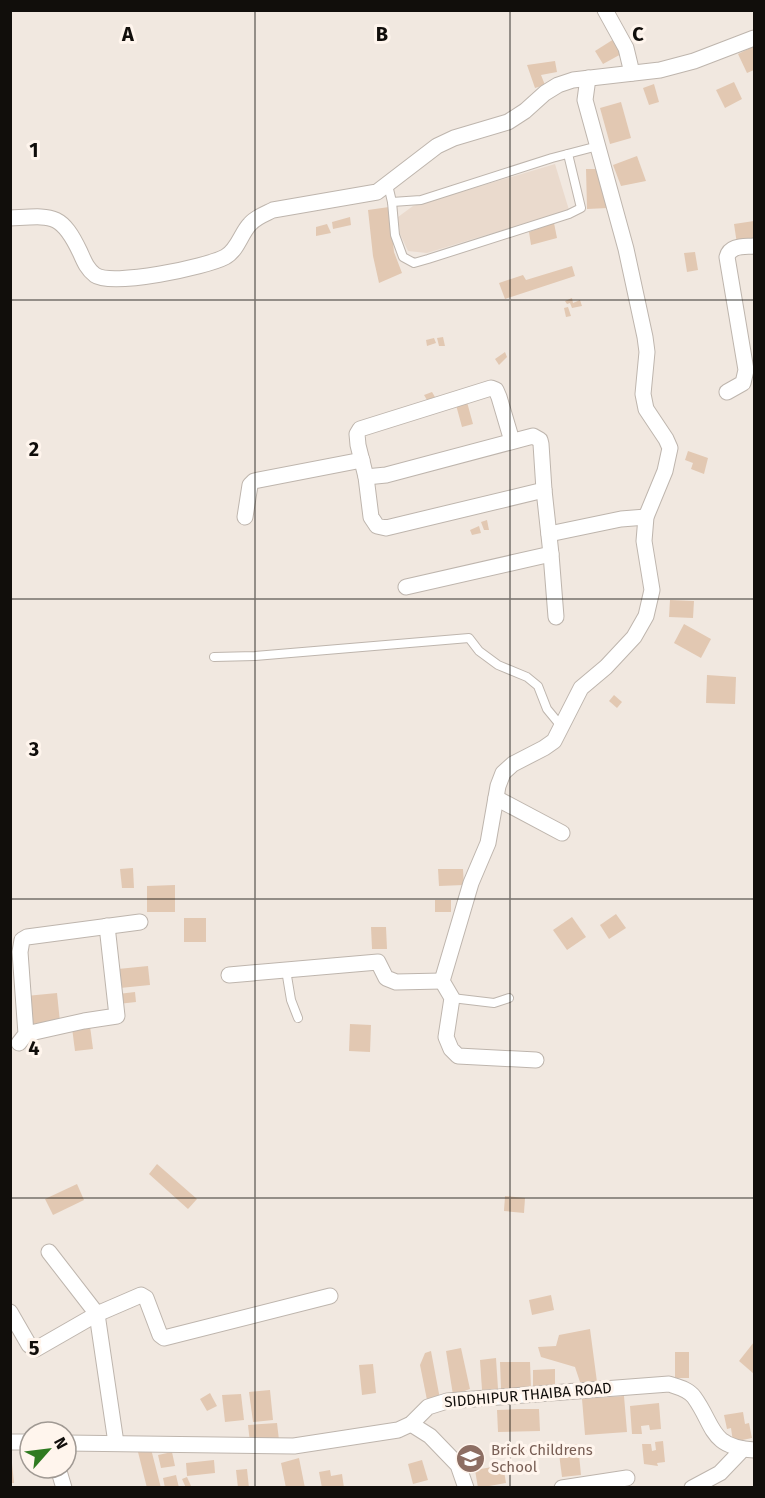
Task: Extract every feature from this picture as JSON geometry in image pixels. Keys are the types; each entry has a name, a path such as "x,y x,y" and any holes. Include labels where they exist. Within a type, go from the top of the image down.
{"street":[{"path":"605,10 626,48 632,73"},
{"path":"10,218 42,217 61,222 70,232 88,269 97,277 130,279 175,271 227,256 241,239 248,225 273,210 377,192 436,146 454,138 508,122 558,85 573,80 660,69 694,61 754,38"},
{"path":"536,1060 458,1056 451,1049 446,1037 452,998 442,981 471,882 488,843 498,786 503,773 513,764 554,741 581,688 606,667 634,637 646,616 652,590 644,541 646,517 665,471 670,448 646,409 643,394 647,352 645,337 626,249 585,100 588,78"},
{"path":"727,392 743,383 750,369 727,257 732,248 754,246"},
{"path":"512,441 499,397 496,390 491,388 360,429 357,434 357,445 366,477 371,517 377,526 386,528 544,490"},
{"path":"366,477 386,475 533,436 540,440 556,617"},
{"path":"245,518 250,485 255,481 362,460"},
{"path":"549,534 621,519 646,517"},
{"path":"406,587 551,554"},
{"path":"496,798 562,833"},
{"path":"107,926 117,1016 20,1031 22,940 27,937 107,926 140,922"},
{"path":"229,975 378,962 386,978 396,982 442,981"},
{"path":"49,1252 97,1314 116,1443"},
{"path":"10,1312 29,1345 36,1349 97,1314 144,1295 160,1335 164,1338 330,1296"},
{"name":"SIDDHIPUR THAIBA ROAD","path":"78,1443 294,1446 398,1430 411,1424 428,1407 447,1401 669,1384 684,1388 693,1396 714,1434 730,1444 749,1450"},
{"path":"411,1424 430,1436 458,1465 466,1488"},
{"path":"692,1488 720,1473 749,1450"},
{"path":"562,1488 627,1478"}],"lane":[{"path":"392,202 421,200 598,146"},
{"path":"388,184 395,235 403,257 414,263 569,214 581,208 568,154"},
{"path":"214,657 255,656 469,638 479,651 498,665 527,677 538,686 548,709 561,726"},
{"path":"286,970 291,1000 298,1018"},
{"path":"452,998 494,1003 509,998"}],"shaded area":[{"path":"555,164 569,210 427,253 408,251 400,234 398,217 413,206"}],"building":[{"path":"614,39 623,53 603,64 595,51"},
{"path":"754,46 754,70 747,73 738,54"},
{"path":"555,61 557,72 541,75 545,85 535,88 527,65"},
{"path":"734,82 742,99 725,108 716,90"},
{"path":"654,84 659,102 649,105 643,88"},
{"path":"621,102 631,138 610,144 600,108"},
{"path":"637,156 646,181 621,186 613,165"},
{"path":"586,169 597,169 608,208 587,209"},
{"path":"389,207 394,252 402,273 379,283 373,256 368,210"},
{"path":"350,217 351,225 333,229 332,222"},
{"path":"754,221 754,241 737,244 734,224"},
{"path":"554,223 557,238 531,245 529,232"},
{"path":"327,224 331,233 316,236 316,227"},
{"path":"695,252 698,270 687,272 684,253"},
{"path":"572,266 575,276 505,299 499,283 523,275 526,280"},
{"path":"572,298 573,303 580,300 582,306 572,308 570,303 567,304 565,301"},
{"path":"568,307 571,316 566,317 564,308"},
{"path":"443,337 445,346 439,346 437,338"},
{"path":"434,338 436,343 427,346 426,340"},
{"path":"505,352 507,357 499,365 495,359"},
{"path":"432,392 435,397 427,400 424,395"},
{"path":"467,402 473,424 462,427 456,405"},
{"path":"688,451 708,458 704,474 691,469 693,463 685,460"},
{"path":"487,520 489,530 484,530 481,522"},
{"path":"479,526 481,533 472,535 470,530"},
{"path":"670,600 694,601 693,618 669,617"},
{"path":"684,624 711,639 701,658 674,643"},
{"path":"707,675 736,677 735,704 706,703"},
{"path":"614,695 622,702 617,708 609,701"},
{"path":"133,868 134,888 122,888 120,869"},
{"path":"438,869 463,869 464,885 439,886"},
{"path":"175,885 175,912 147,912 147,886"},
{"path":"435,900 451,900 451,912 435,912"},
{"path":"616,914 626,928 609,939 600,925"},
{"path":"572,917 586,937 567,950 553,930"},
{"path":"184,918 206,918 206,942 184,942"},
{"path":"371,927 386,927 387,949 372,949"},
{"path":"148,966 150,985 120,988 118,969"},
{"path":"135,992 136,1002 118,1004 118,994"},
{"path":"57,993 60,1022 30,1026 26,996"},
{"path":"350,1024 371,1025 370,1052 349,1051"},
{"path":"90,1026 93,1049 75,1051 72,1028"},
{"path":"157,1164 197,1199 188,1209 149,1174"},
{"path":"77,1184 84,1200 53,1215 45,1199"},
{"path":"505,1196 525,1198 524,1213 504,1211"},
{"path":"551,1295 554,1310 532,1315 529,1300"},
{"path":"590,1329 597,1382 580,1382 575,1367 541,1357 538,1347 556,1346 559,1335"},
{"path":"754,1342 754,1374 739,1361"},
{"path":"461,1348 470,1389 453,1395 446,1351"},
{"path":"431,1351 440,1399 427,1400 420,1365 425,1353"},
{"path":"675,1352 689,1352 689,1378 675,1378"},
{"path":"496,1358 498,1389 482,1390 480,1360"},
{"path":"500,1362 530,1362 531,1388 501,1389"},
{"path":"373,1364 376,1393 362,1395 359,1365"},
{"path":"555,1369 555,1386 533,1387 533,1370"},
{"path":"270,1390 273,1420 253,1422 249,1392"},
{"path":"210,1393 217,1406 207,1411 200,1399"},
{"path":"241,1394 244,1420 225,1422 222,1395"},
{"path":"624,1396 627,1432 585,1435 582,1399"},
{"path":"659,1403 661,1429 650,1430 649,1425 641,1426 642,1434 632,1434 630,1406"},
{"path":"539,1409 540,1431 498,1432 497,1410"},
{"path":"743,1412 745,1424 749,1423 752,1438 733,1442 731,1428 727,1429 724,1415"},
{"path":"277,1423 279,1440 250,1443 248,1425"},
{"path":"663,1441 665,1462 657,1463 658,1466 644,1464 642,1444 651,1444 652,1451 656,1450 655,1442"},
{"path":"578,1444 581,1475 562,1477 558,1446"},
{"path":"151,1449 161,1488 147,1488 138,1452"},
{"path":"172,1452 175,1466 161,1468 158,1455"},
{"path":"299,1458 305,1488 286,1488 281,1463"},
{"path":"214,1460 215,1473 187,1476 186,1463"},
{"path":"422,1460 428,1480 413,1484 408,1464"},
{"path":"10,1463 12,1463 14,1483 10,1483"},
{"path":"503,1465 506,1483 478,1488 475,1470"},
{"path":"247,1469 249,1488 238,1488 236,1470"},
{"path":"330,1470 331,1476 342,1474 344,1488 322,1488 319,1472"},
{"path":"176,1475 179,1488 165,1488 163,1478"},
{"path":"187,1477 191,1486 189,1488 186,1488 182,1479"}],"place":[{"name":"Brick Childrens School","path":"470,1459"}]}
